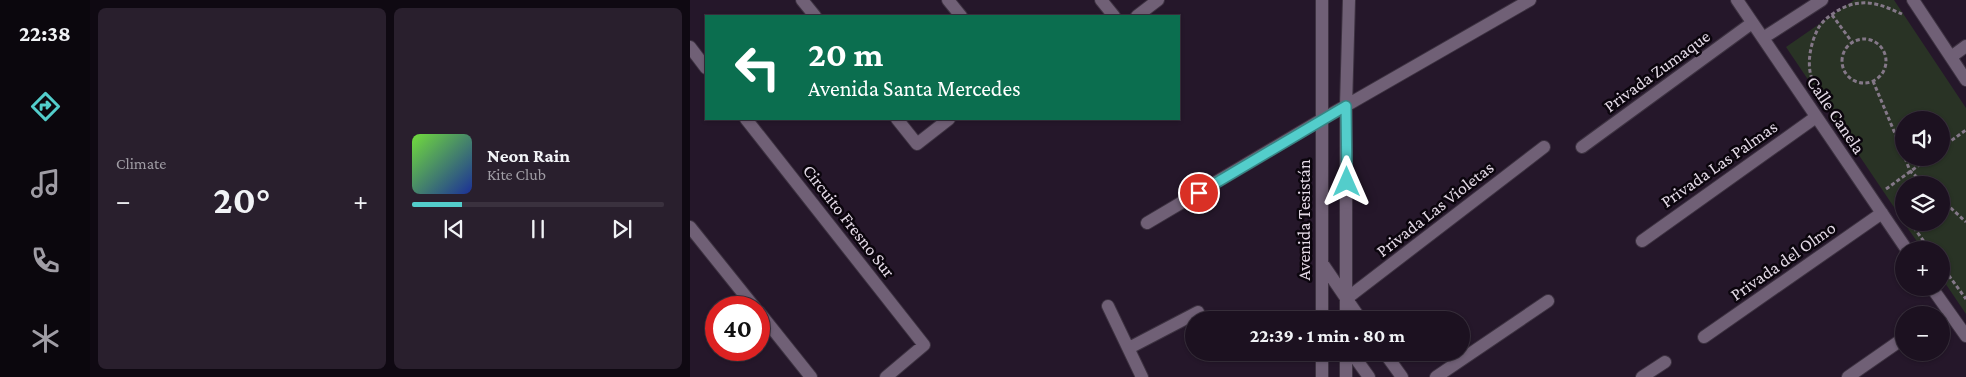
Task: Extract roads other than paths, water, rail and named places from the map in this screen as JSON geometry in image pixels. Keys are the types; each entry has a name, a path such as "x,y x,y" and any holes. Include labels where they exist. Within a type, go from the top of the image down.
{"street":[{"path":"802,0 814,15"},
{"path":"948,0 960,15"},
{"path":"1101,0 1113,15"},
{"path":"1138,15 1158,0"},
{"name":"Avenida Tesistán","path":"1322,0 1321,262 1324,311"},
{"path":"1346,311 1346,106 1350,0"},
{"path":"1147,223 1530,0"},
{"name":"Calle Canela","path":"1737,0 1901,241"},
{"path":"1763,38 1822,0"},
{"path":"1913,0 1966,80"},
{"name":"Privada Zumaque","path":"1582,147 1752,23"},
{"path":"1950,57 1966,46"},
{"path":"690,47 705,67"},
{"name":"Privada Las Palmas","path":"1642,240 1816,117"},
{"name":"Circuito Fresno Sur","path":"747,120 924,345 886,377"},
{"path":"898,120 917,144 947,120"},
{"name":"Privada Las Violetas","path":"1346,299 1544,147"},
{"name":"Privada del Olmo","path":"1704,337 1882,213"},
{"path":"690,227 745,296"},
{"path":"1321,262 1355,311"},
{"path":"1436,377 1548,301"},
{"path":"1108,306 1142,377"},
{"path":"1128,348 1185,319"},
{"path":"1950,320 1966,336"},
{"path":"770,326 811,377"},
{"path":"1848,377 1895,344"},
{"path":"1322,361 1322,377"},
{"path":"1346,361 1346,377"},
{"path":"1357,361 1369,377"},
{"path":"1390,361 1402,377"},
{"path":"1642,377 1665,362"}]}
